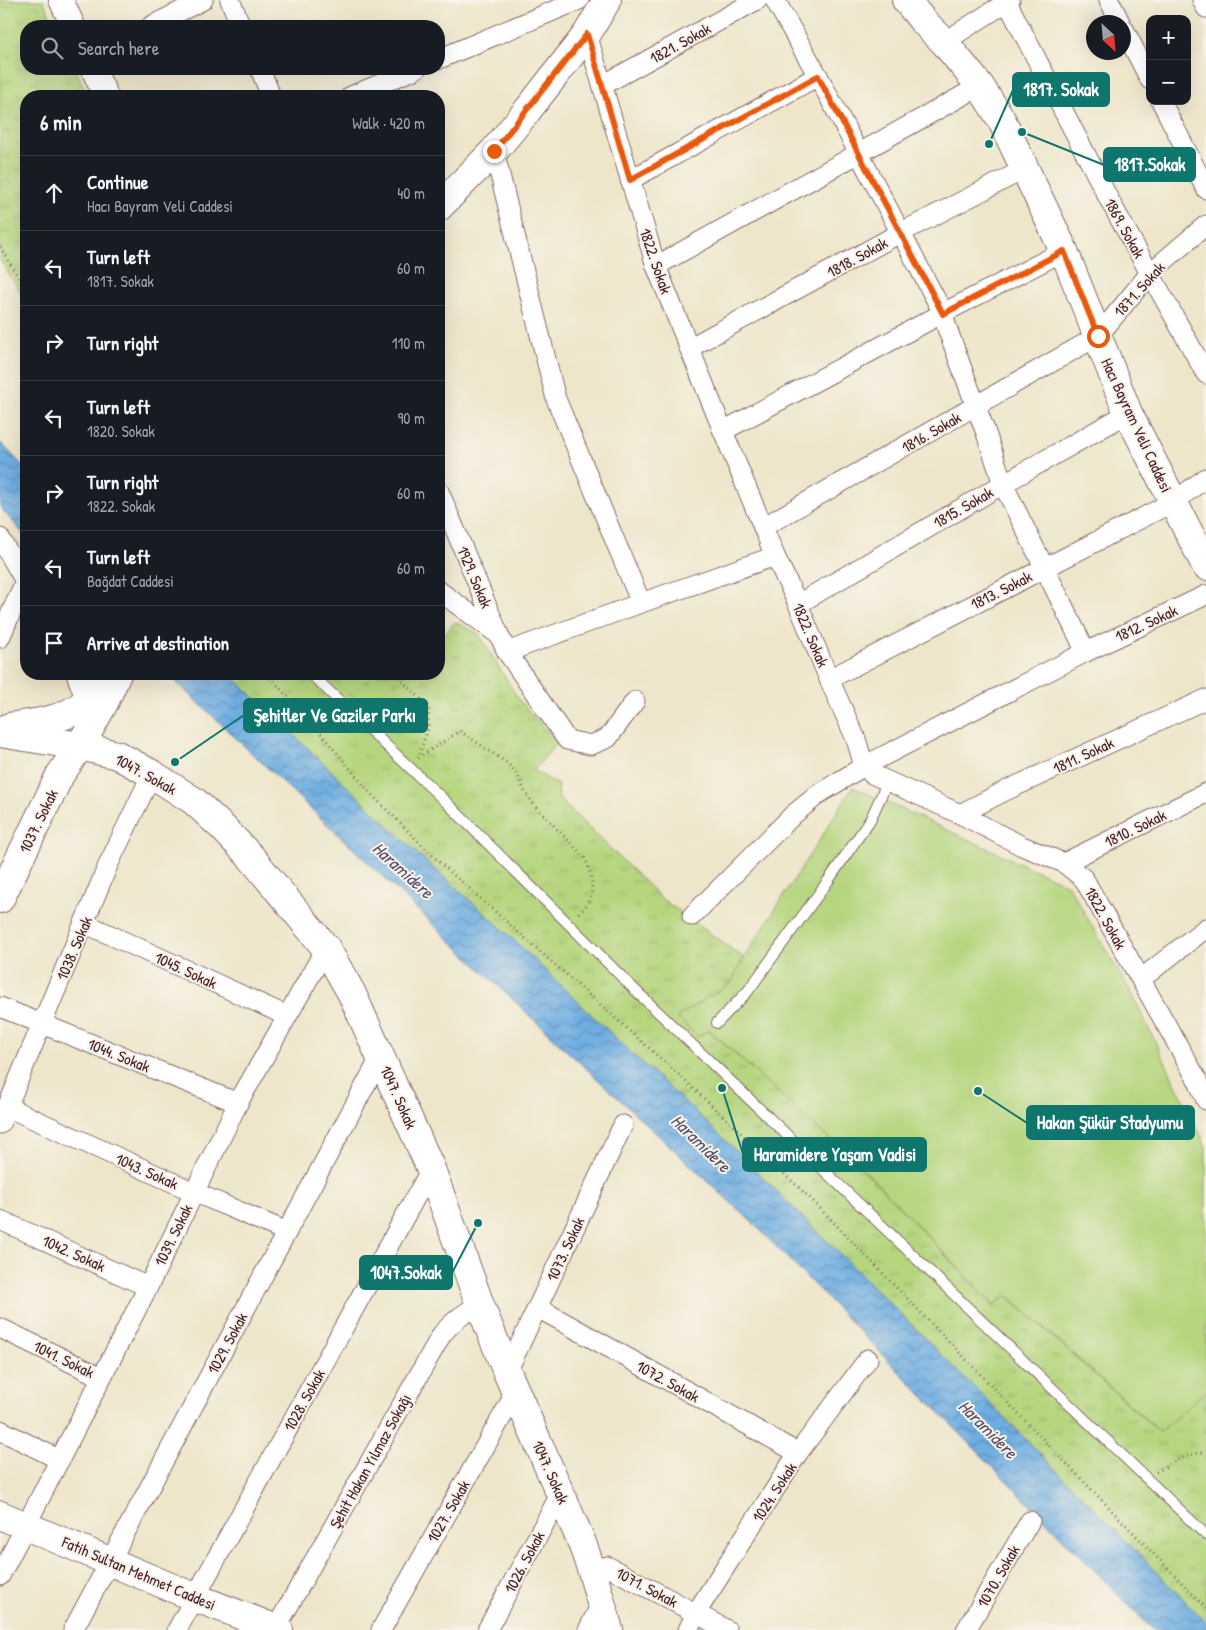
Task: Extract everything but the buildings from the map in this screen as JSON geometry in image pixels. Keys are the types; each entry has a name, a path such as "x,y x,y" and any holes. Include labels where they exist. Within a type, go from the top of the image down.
{"main road":[{"name":"Hacı Bayram Veli Caddesi","path":"906,0 980,86 1001,119 1064,251 1128,414 1206,566"},
{"path":"445,201 494,151 587,34 605,1"},
{"path":"0,728 58,718 71,712 86,700 101,680"},
{"name":"1037. Sokak","path":"0,899 60,775 80,746 114,680"},
{"name":"1047. Sokak","path":"0,733 80,746 117,755 152,774 194,801 250,856 326,948 352,994 431,1169 480,1305 511,1382 582,1543 602,1602 609,1630"},
{"name":"Fatih Sultan Mehmet Caddesi","path":"0,1515 276,1630"}],"street":[{"path":"61,0 70,20"},
{"path":"162,20 203,0"},
{"path":"230,0 239,20"},
{"path":"445,56 579,0"},
{"name":"1821. Sokak","path":"603,85 756,0"},
{"path":"776,0 943,314 1003,484 1086,652"},
{"path":"1109,0 1116,15"},
{"path":"1202,0 1206,8"},
{"path":"944,42 1007,1"},
{"name":"1869. Sokak","path":"1007,1 1112,205 1206,374"},
{"name":"1822. Sokak","path":"587,34 656,266 775,556 798,604 856,739 864,766 872,774 960,814 1022,846 1064,863 1084,879 1198,1081 1206,1100"},
{"path":"1131,42 1146,72"},
{"path":"96,75 103,90"},
{"path":"262,75 269,90"},
{"path":"365,90 402,75"},
{"path":"630,180 818,76"},
{"path":"656,266 858,152 980,86"},
{"path":"1163,105 1206,189"},
{"path":"494,151 556,399 641,602"},
{"name":"1818. Sokak","path":"689,348 900,233 1025,169"},
{"name":"1871. Sokak","path":"1098,336 1150,273 1206,225"},
{"path":"723,432 1064,251"},
{"name":"1816. Sokak","path":"764,527 1098,336"},
{"name":"1815. Sokak","path":"798,604 1003,484 1128,414"},
{"name":"1813. Sokak","path":"829,679 1173,502 1206,478"},
{"name":"1929. Sokak","path":"445,505 507,652 567,740 591,745 608,738 635,701"},
{"path":"0,538 20,572"},
{"path":"507,652 641,602 775,556"},
{"path":"0,638 20,595"},
{"path":"445,595 499,635"},
{"name":"1812. Sokak","path":"692,916 794,814 820,793 864,766 1086,652 1206,595"},
{"path":"78,680 86,700"},
{"name":"1811. Sokak","path":"960,814 1005,791 1206,699"},
{"name":"1038. Sokak","path":"4,1116 109,863 152,774"},
{"name":"1810. Sokak","path":"1064,863 1206,792"},
{"name":"1045. Sokak","path":"84,923 287,1016"},
{"path":"1141,979 1206,928"},
{"name":"1039. Sokak","path":"0,1576 148,1286 238,1103 326,948"},
{"name":"1044. Sokak","path":"0,1007 238,1103"},
{"name":"1029. Sokak","path":"73,1630 380,1056"},
{"name":"1043. Sokak","path":"4,1116 194,1192 287,1232"},
{"name":"1073. Sokak","path":"511,1382 538,1308 623,1125"},
{"name":"1028. Sokak","path":"177,1630 431,1169"},
{"name":"1042. Sokak","path":"0,1220 148,1286"},
{"name":"Şehit Hakan Yılmaz Sokağı","path":"276,1630 442,1334 452,1322 465,1312 480,1305"},
{"name":"1072. Sokak","path":"538,1308 798,1453"},
{"name":"1041. Sokak","path":"0,1328 101,1377"},
{"name":"1024. Sokak","path":"692,1622 798,1453 868,1359"},
{"name":"1027. Sokak","path":"380,1630 511,1382"},
{"path":"0,1430 60,1460"},
{"name":"1026. Sokak","path":"487,1630 561,1493"},
{"name":"1070. Sokak","path":"966,1630 1030,1521"},
{"name":"1071. Sokak","path":"592,1571 607,1566 692,1622 727,1630"},
{"path":"588,1630 602,1602"}],"lane":[{"path":"318,680 642,997 1206,1535"},
{"path":"717,1023 748,991 828,880 870,820 888,781"}],"path":[{"path":"0,247 20,280"},
{"path":"273,680 313,724 371,794 438,861 677,1074 811,1199 1206,1608"},
{"path":"401,680 429,707 428,729 418,758"},
{"path":"408,766 460,731 507,763 517,774 525,792 534,805 584,857 589,867 592,893 587,904 568,924"},
{"path":"1147,1478 1173,1462 1193,1453 1206,1452"}],"green space":[{"path":"0,0 43,0 52,20 20,20 20,75 78,75 85,90 20,90 20,292 0,260"},
{"path":"455,622 478,633 519,700 557,743 534,770 558,785 559,799 662,899 744,958 731,983 678,1017 697,1037 709,1030 869,1175 993,1305 1006,1295 1159,1432 1206,1390 1206,1622 974,1387 715,1130 499,926 419,855 236,680 445,680 445,634"},
{"path":"853,787 1068,885 1133,996 1206,1146 1206,1390 1160,1432 1007,1295 994,1305 869,1175 709,1030 697,1037 677,1017 731,983 744,958"}],"water":[{"path":"0,442 20,463 20,530 0,507"},
{"name":"Haramidere","path":"174,680 236,680 419,855 499,926 715,1130 974,1387 1206,1622 1206,1630 1153,1630 757,1227 564,1048"}],"place":[{"name":"1817.Sokak","path":"1022,132"},
{"name":"1817. Sokak","path":"989,144"},
{"name":"Şehitler Ve Gaziler Parkı","path":"175,762"},
{"name":"Haramidere Yaşam Vadisi","path":"722,1088"},
{"name":"Hakan Şükür Stadyumu","path":"978,1091"},
{"name":"1047.Sokak","path":"478,1223"}],"route":[{"path":"494,151 587,34 630,180 818,76 943,314 1064,251 1098,336"}]}
